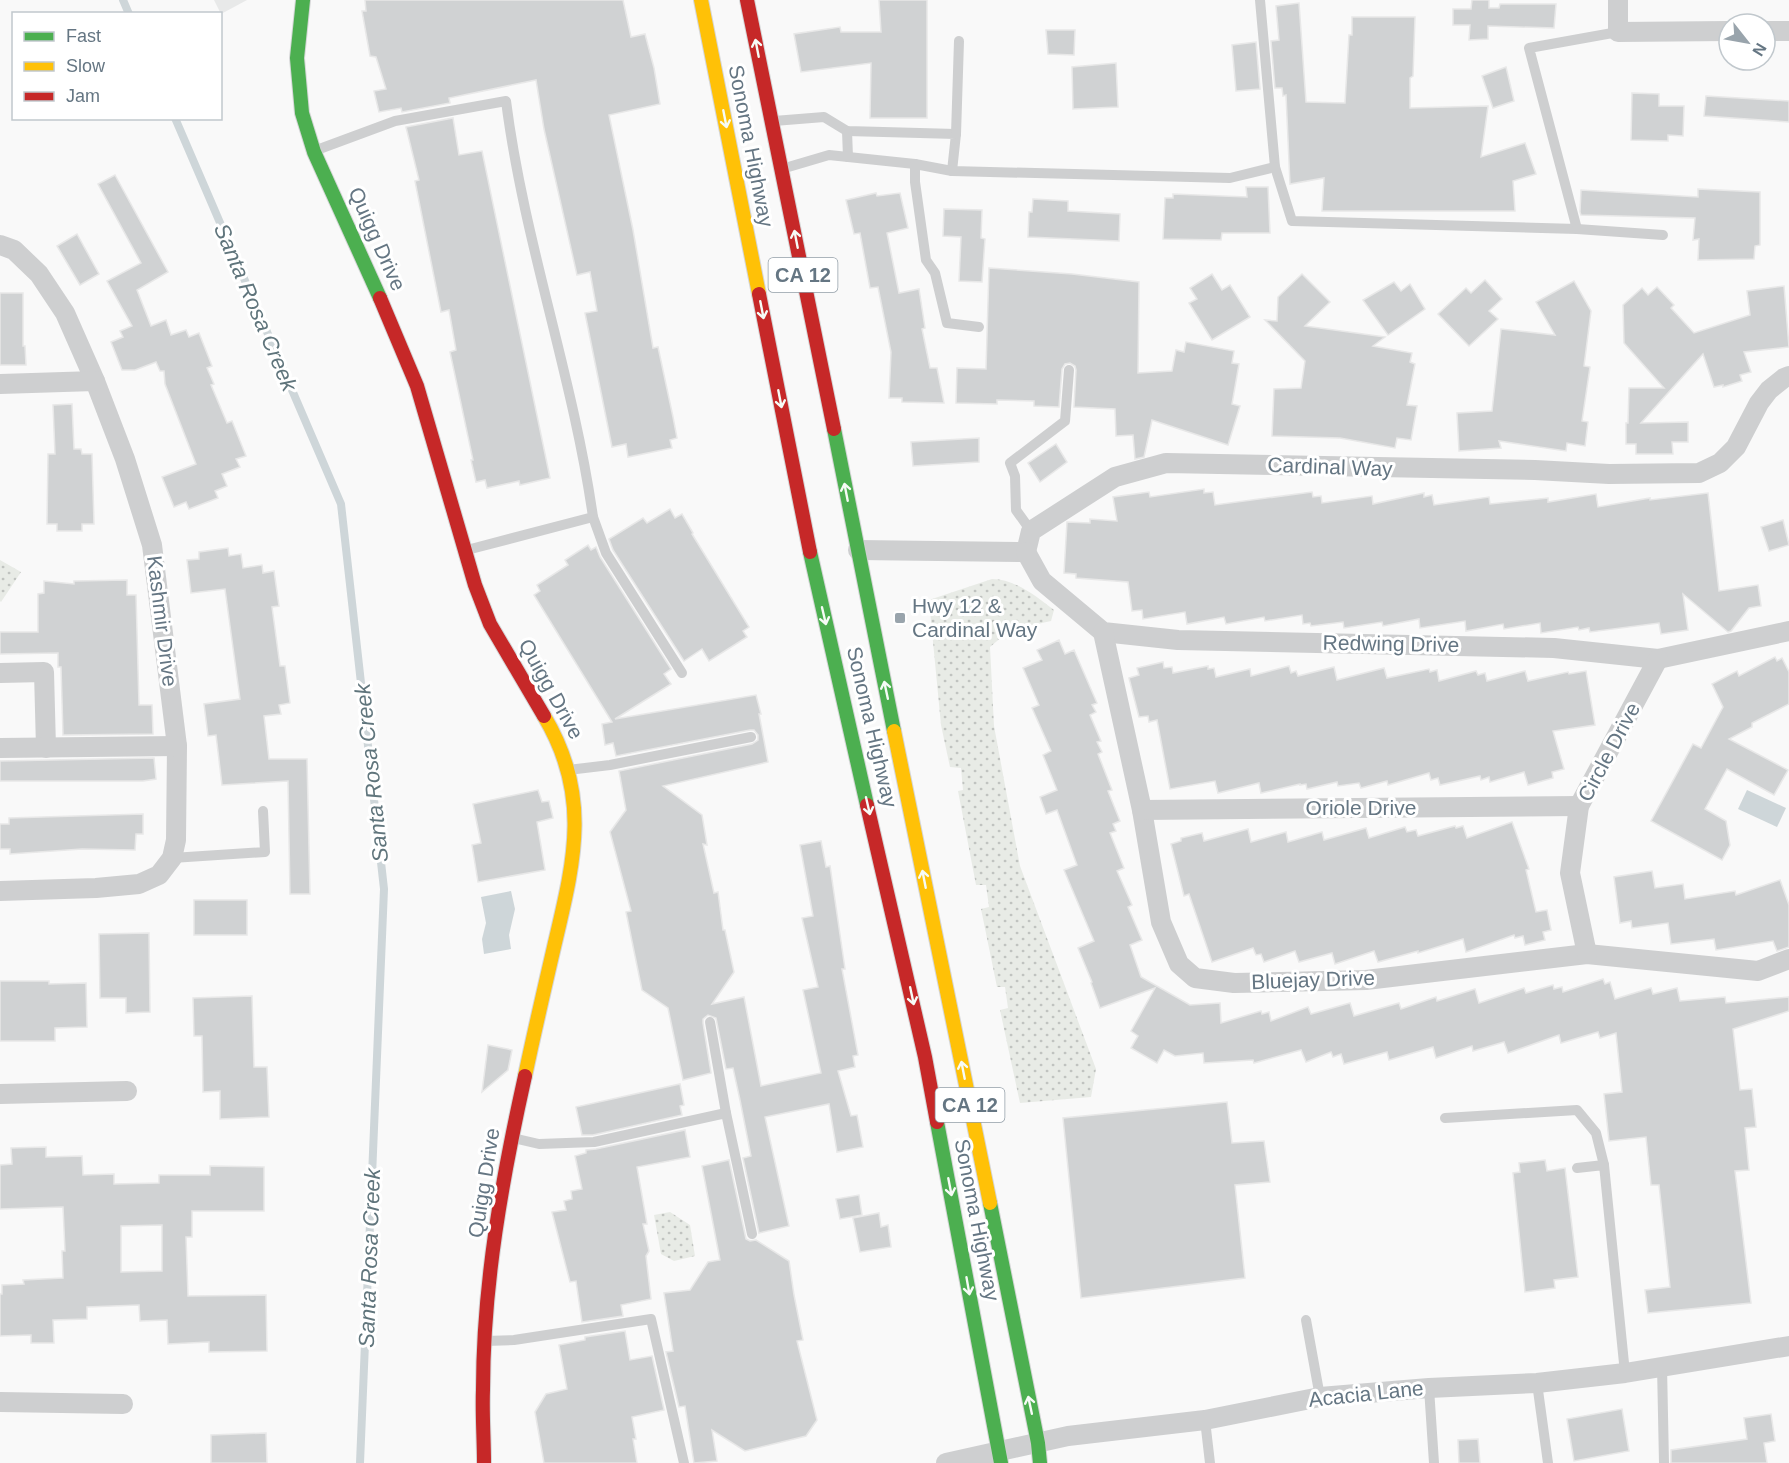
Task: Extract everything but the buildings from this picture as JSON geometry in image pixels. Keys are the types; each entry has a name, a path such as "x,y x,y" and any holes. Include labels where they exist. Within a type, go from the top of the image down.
{"main road":[{"name":"Quigg Drive","path":"303,0 296,60 297,89 304,124 314,152 390,318 417,386 465,550 490,624 558,739 568,770 574,802 572,869 512,1138 487,1294 482,1430 484,1463"},
{"name":"Sonoma Highway","path":"701,0 817,558 926,1057 1000,1456"},
{"name":"Sonoma Highway","path":"747,0 782,169 852,551 1038,1443 1040,1463"}],"street":[{"path":"1618,0 1618,32 1717,31"},
{"name":"Kashmir Drive","path":"0,245 14,250 39,274 65,313 95,381 125,459 152,545 177,746 176,840 172,858"},
{"name":"Cardinal Way","path":"1031,531 1115,477 1166,463 1535,470 1609,474 1699,473 1720,463 1736,447 1759,403 1769,390 1789,376"},
{"path":"0,384 95,381"},
{"path":"1031,531 1026,552 1042,580 1103,632"},
{"path":"852,551 1026,552"},
{"name":"Redwing Drive","path":"1103,632 1178,640 1554,648 1658,659 1789,631"},
{"name":"Bluejay Drive","path":"1103,632 1142,810 1161,922 1179,963 1195,978 1234,983 1366,980 1587,954 1758,971 1789,959"},
{"name":"Circle Drive","path":"1587,954 1570,873 1579,806 1658,659"},
{"path":"0,673 44,672 46,748"},
{"path":"0,748 177,746"},
{"name":"Oriole Drive","path":"1142,810 1579,806"},
{"path":"0,891 96,888 139,884 159,875 172,858"},
{"path":"0,1094 127,1091"},
{"name":"Acacia Lane","path":"946,1463 1000,1456 1068,1436 1205,1420 1320,1397 1428,1388 1538,1383 1625,1373 1789,1346"},
{"path":"0,1402 123,1404"}],"lane":[{"path":"1260,0 1275,167 1292,221 1576,229 1663,235"},
{"path":"1576,229 1529,48 1618,32"},
{"path":"952,171 956,134 959,41"},
{"path":"314,152 395,121 506,101 511,142 529,232 574,410 593,517 606,553 682,673"},
{"path":"771,121 824,117 847,131 956,134"},
{"path":"847,131 848,158"},
{"path":"782,169 829,155 915,164 952,171 1230,178 1275,167"},
{"path":"915,164 915,182 926,260 935,273 946,323 979,327"},
{"path":"1031,531 1016,510 1015,476 1010,463 1065,421 1069,370"},
{"path":"465,550 593,517"},
{"path":"568,770 610,765 751,737"},
{"path":"172,858 265,852 263,811"},
{"path":"710,1022 726,1113 752,1234"},
{"path":"1445,1118 1577,1110 1596,1133 1604,1165 1625,1373"},
{"path":"512,1138 539,1144 594,1142 726,1113"},
{"path":"1577,1168 1604,1165"},
{"path":"485,1341 514,1340 651,1319 684,1463"},
{"path":"1306,1320 1320,1397"},
{"path":"1662,1366 1664,1463"},
{"path":"1538,1383 1548,1463"},
{"path":"1428,1388 1434,1463"},
{"path":"1205,1420 1210,1463"}],"shaded area":[{"path":"214,0 247,0 222,13"},
{"path":"0,560 21,572 1,602 0,601"},
{"path":"992,579 1017,585 1054,610 1051,621 1010,630 990,647 994,726 1020,866 1096,1069 1091,1097 1020,1103 1000,1010 1008,1008 1005,987 997,987 981,909 989,907 986,885 976,885 958,791 963,790 961,768 950,767 941,725 929,600"},
{"path":"1747,790 1786,808 1777,827 1738,809"},
{"path":"511,891 515,909 509,935 511,949 484,954 482,939 486,923 481,897"},
{"path":"670,1212 690,1225 695,1256 674,1261 661,1254 654,1215"}],"waterway":[{"name":"Santa Rosa Creek","path":"123,0 128,12"},
{"name":"Santa Rosa Creek","path":"176,120 341,504 384,889 360,1463"}],"traffic: fast":[{"path":"303,0 297,58 302,113 314,152 380,298"},
{"path":"834,429 894,731"},
{"path":"810,552 867,805"},
{"path":"937,1122 1001,1463"},
{"path":"990,1203 1038,1443 1040,1463"}],"traffic: slow":[{"path":"701,0 759,294"},
{"path":"525,1076 568,886 574,830 574,802 569,774 559,745 544,716"},
{"path":"894,731 990,1203"}],"traffic: jam":[{"path":"747,0 834,429"},
{"path":"759,294 810,552"},
{"path":"380,298 417,386 475,585 490,624 544,716"},
{"path":"867,805 925,1057 937,1122"},
{"path":"484,1463 484,1351 490,1272 495,1232 525,1076"}],"place":[{"name":"Hwy 12 & Cardinal Way","path":"900,618"}]}
